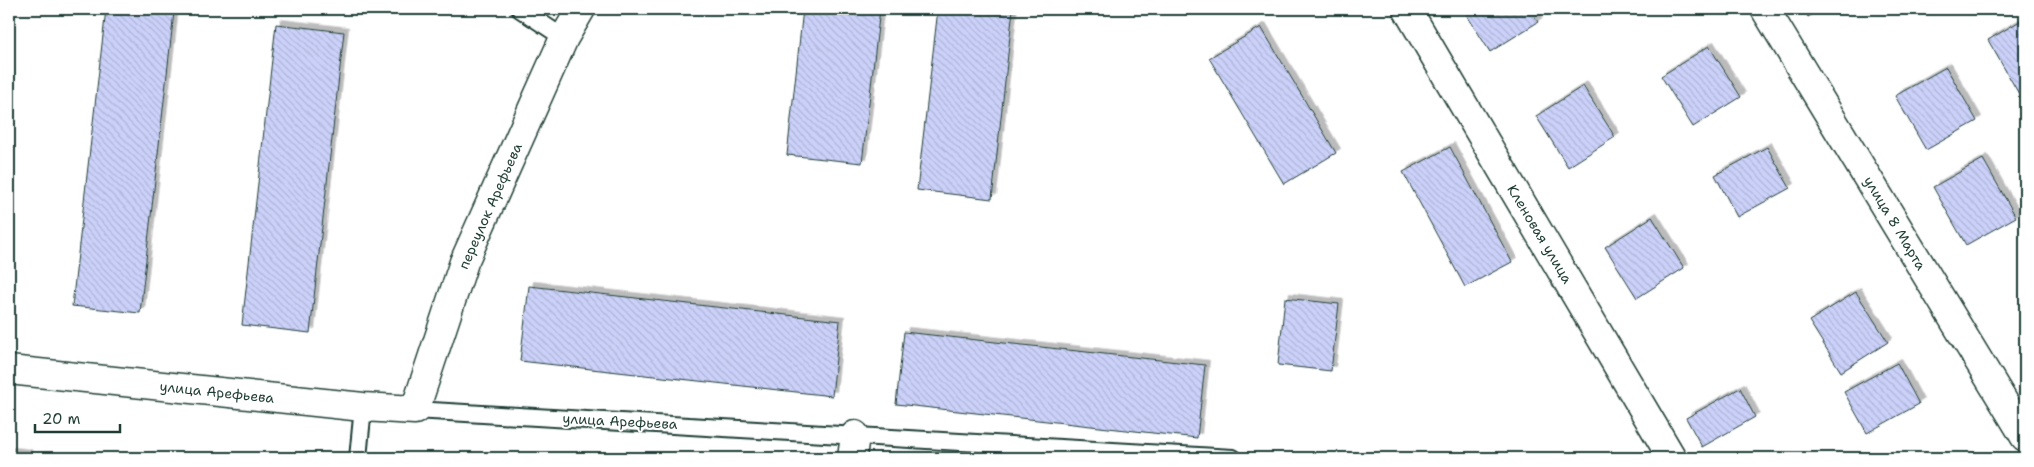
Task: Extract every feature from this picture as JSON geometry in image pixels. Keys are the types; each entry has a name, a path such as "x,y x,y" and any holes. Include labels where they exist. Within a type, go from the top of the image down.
{"street":[{"name":"переулок Арефьева","path":"415,410 464,262 564,38 581,9"},
{"name":"Кленовая улица","path":"1407,9 1672,458"},
{"name":"улица 8 Марта","path":"1765,9 2025,437"},
{"name":"улица Арефьева","path":"9,370 363,407 415,410"}],"lane":[{"path":"520,9 564,38"},
{"path":"358,458 363,407"},
{"name":"улица Арефьева","path":"415,410 854,447 1233,458"}],"building":[{"path":"106,9 146,9 174,12 140,313 72,306"},
{"path":"803,9 880,9 862,163 787,155"},
{"path":"938,9 1013,9 992,199 917,190"},
{"path":"1463,9 1530,9 1538,22 1490,52"},
{"path":"1803,9 1821,9 1808,17"},
{"path":"2025,18 2025,91 2019,94 1988,40"},
{"path":"276,24 344,32 310,333 242,325"},
{"path":"1261,27 1336,153 1284,184 1209,58"},
{"path":"1709,46 1741,97 1693,127 1661,76"},
{"path":"1946,67 1977,121 1926,150 1895,96"},
{"path":"1583,86 1615,137 1568,167 1536,116"},
{"path":"1450,147 1512,262 1465,287 1403,172"},
{"path":"1767,147 1790,188 1737,217 1715,175"},
{"path":"1983,159 2016,217 1966,245 1933,187"},
{"path":"1652,217 1684,268 1637,298 1605,247"},
{"path":"529,286 840,321 832,396 520,361"},
{"path":"1856,292 1888,342 1841,372 1809,321"},
{"path":"1285,298 1339,304 1331,371 1278,365"},
{"path":"904,332 1205,365 1197,438 896,404"},
{"path":"1897,363 1919,404 1867,433 1844,392"},
{"path":"1740,388 1755,417 1702,447 1686,418"},
{"path":"9,452 27,454 27,458 9,458"}]}
